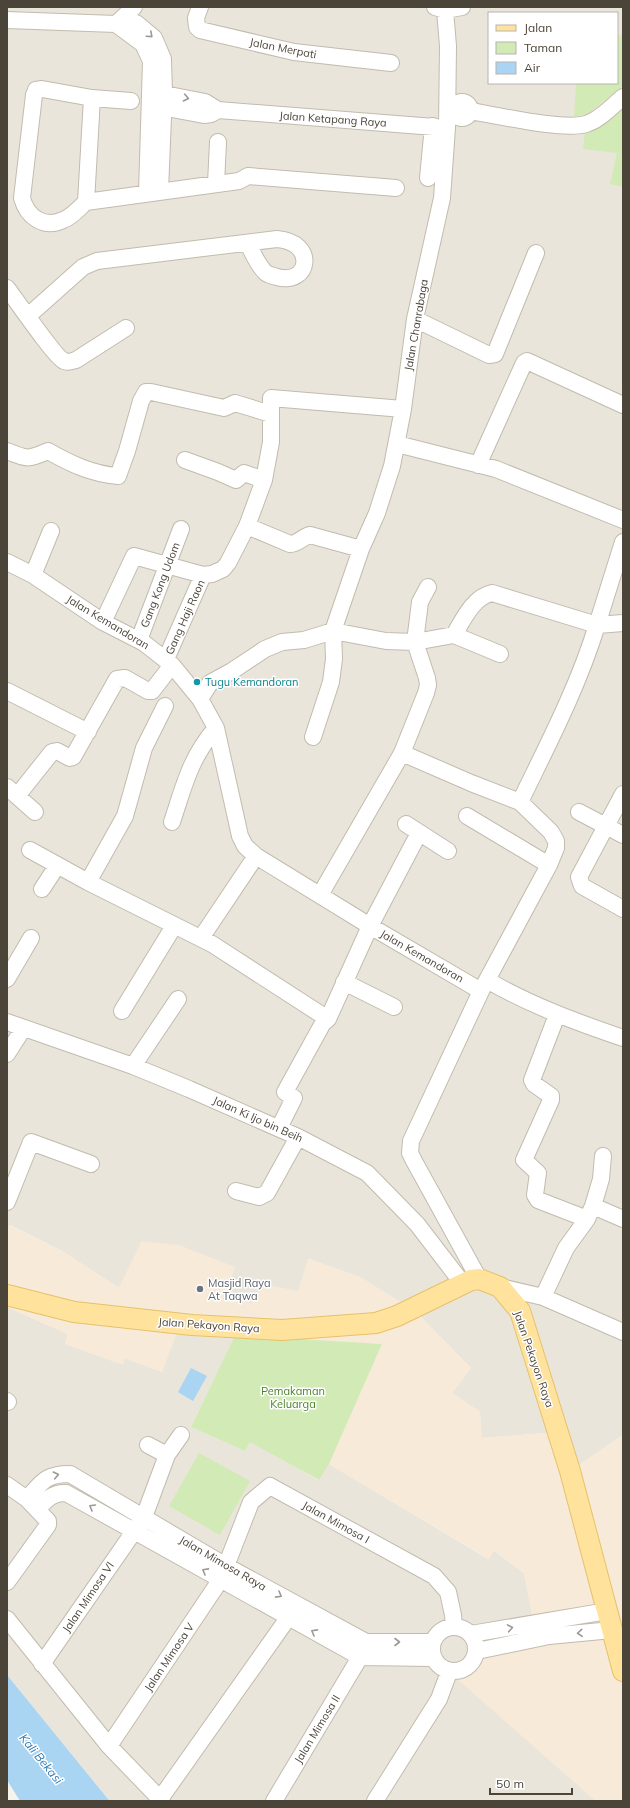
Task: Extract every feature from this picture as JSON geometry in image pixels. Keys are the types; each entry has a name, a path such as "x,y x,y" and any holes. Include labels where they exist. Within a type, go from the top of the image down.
{"main road":[{"name":"Jalan Pekayon Raya","path":"7,1295 74,1312 192,1325 282,1330 376,1323 397,1316 471,1282 500,1287 520,1311 570,1470 623,1671"}],"street":[{"path":"116,24 134,7"},
{"name":"Jalan Merpati","path":"200,7 196,20 197,27 200,30 294,52 391,63"},
{"path":"440,9 462,7"},
{"name":"Jalan Chanrabaga","path":"333,631 361,549 377,513 392,466 403,409 415,319 442,198 454,117 447,79 448,46 440,9"},
{"path":"7,20 116,24 143,44 151,61 157,99 153,192"},
{"path":"428,178 454,117 452,91 447,79"},
{"path":"131,101 92,98 42,89 36,90 34,95 22,198 24,205 32,217 47,223 63,220 86,202 153,192 216,176 239,181 248,176 396,188"},
{"name":"Jalan Ketapang Raya","path":"157,99 204,115 218,110 454,117 556,125 580,125 593,121 623,97"},
{"path":"86,202 92,98"},
{"path":"216,176 218,142"},
{"path":"28,316 83,267 91,263 248,244"},
{"path":"415,319 490,355 495,354 536,253"},
{"path":"7,288 64,361 70,362 126,328"},
{"path":"478,465 526,362 529,362 623,405"},
{"path":"7,451 22,458 33,458 48,451 78,468 101,475 118,476 128,451 141,401 146,392 224,408 235,403 271,414"},
{"path":"103,622 134,556 203,575 212,574 223,569 228,563 247,526 264,480 271,442 271,398 403,409"},
{"path":"397,444 496,469 623,520"},
{"path":"184,460 236,480 244,473 264,480"},
{"path":"247,526 290,544 294,544 305,536 310,535 361,549"},
{"name":"Gang Kong Udom","path":"139,640 181,529"},
{"path":"33,575 51,531"},
{"path":"520,802 570,700 589,650 623,542"},
{"name":"Jalan Kemandoran","path":"7,562 33,575 103,622 139,640 169,662 183,678 200,699 216,728 240,836 245,846 256,856 370,926 484,985 504,990 557,1015 623,1038"},
{"name":"Gang Haji Raon","path":"88,732 117,679 125,678 148,691 152,691 169,662 203,575"},
{"path":"320,895 402,753 426,693 428,685 415,642 420,602 428,587"},
{"path":"454,635 475,602 485,594 492,593 597,625 623,623"},
{"path":"313,737 331,682 334,659 333,631"},
{"path":"200,699 210,683 232,671 265,649 282,642 304,640 333,631 386,641 415,642 454,635 500,654"},
{"path":"183,678 210,683"},
{"path":"7,691 88,732 71,758 57,751 52,752 12,792 35,812"},
{"path":"88,882 125,816 144,748 165,706"},
{"path":"172,822 184,784 194,760 202,744 216,728"},
{"path":"402,753 471,783 520,802 551,832 556,841 556,848 549,865 484,985 410,1141 410,1153 471,1282"},
{"path":"623,794 580,874 579,881 582,886 623,909"},
{"path":"579,812 623,835"},
{"path":"467,816 549,865"},
{"path":"279,1128 294,1098 285,1092 323,1023 328,1019 412,828 448,851"},
{"path":"30,850 88,882 174,926 201,938 328,1019"},
{"path":"201,938 256,856"},
{"path":"42,889 57,866"},
{"path":"122,1011 174,926"},
{"path":"7,979 31,938"},
{"path":"344,982 394,1007"},
{"path":"133,1066 178,999"},
{"path":"557,1015 532,1080 534,1084 551,1096 551,1100 524,1160 538,1173 536,1195 538,1200 590,1213 623,1219"},
{"name":"Jalan Ki Ijo bin Beih","path":"7,1022 23,1029 133,1066 190,1089 298,1137 367,1173 390,1194 471,1282"},
{"path":"9,1049 23,1029"},
{"path":"236,1191 259,1197 267,1193 298,1137"},
{"path":"7,1202 31,1142 90,1164"},
{"path":"543,1297 566,1248 590,1213 601,1179 603,1156"},
{"path":"500,1287 543,1297 623,1332"},
{"name":"Jalan Mimosa VI","path":"42,1664 144,1517 167,1455 181,1435"},
{"path":"148,1446 167,1455"},
{"name":"Jalan Mimosa Raya","path":"32,1504 39,1486 51,1476 70,1474 144,1517 224,1573 338,1636 366,1642 433,1642"},
{"path":"7,1485 32,1504 46,1518 48,1525 7,1582"},
{"name":"Jalan Mimosa I","path":"224,1573 247,1508 256,1496 270,1486 434,1576 448,1592 454,1615 454,1627"},
{"path":"32,1504 47,1499 55,1494 66,1493 133,1531 224,1573 288,1618 338,1636 360,1657 433,1658"},
{"name":"Jalan Mimosa V","path":"109,1746 224,1573"},
{"path":"7,1619 24,1638 42,1664 109,1746 161,1800 288,1618"},
{"path":"471,1634 609,1620"},
{"path":"477,1651 549,1636 609,1620"},
{"path":"454,1627 464,1629 471,1634 476,1642 477,1651 474,1660 467,1668 459,1672 449,1672 437,1664 433,1658 432,1650 433,1642 438,1634 445,1629 454,1627"},
{"name":"Jalan Mimosa II","path":"274,1801 360,1657"},
{"path":"376,1801 439,1699 449,1672"}],"shaded area":[{"path":"7,7 623,7 623,1435 570,1471 558,1432 481,1438 480,1412 452,1393 471,1368 415,1311 360,1277 309,1259 298,1292 263,1284 251,1304 226,1295 142,1241 119,1288 62,1251 10,1225 7,1230"},
{"path":"9,1225 62,1251 119,1288 142,1241 179,1245 235,1267 226,1295 251,1304 263,1284 298,1291 308,1259 360,1277 415,1311 471,1368 452,1393 480,1412 482,1438 559,1432 571,1470 623,1435 623,1801 596,1801 449,1672 459,1672 467,1668 474,1660 477,1651 611,1630 607,1611 534,1624 524,1573 494,1550 489,1559 329,1464 382,1344 177,1333 162,1372 124,1358 123,1365 65,1344 68,1334 7,1307 7,1230"},
{"path":"7,1307 68,1334 65,1344 123,1364 124,1358 162,1372 176,1333 235,1335 191,1427 245,1451 250,1441 318,1480 329,1464 488,1559 493,1550 524,1573 534,1624 607,1611 611,1628 474,1660 467,1668 459,1672 450,1672 596,1801 110,1801 7,1675"}],"green space":[{"path":"623,34 623,86 587,114 574,117 576,84 618,84 618,36"},
{"path":"623,97 623,187 610,184 617,153 583,149 586,124"},
{"name":"Pemakaman Keluarga","path":"235,1335 382,1344 329,1464 319,1480 250,1442 245,1451 191,1427"},
{"path":"199,1453 250,1481 220,1535 169,1506"}],"water":[{"path":"191,1368 207,1376 193,1401 178,1392"},
{"name":"Kali Bekasi","path":"7,1675 110,1801 20,1801 7,1780"}],"place":[{"name":"Tugu Kemandoran","path":"197,682"},
{"name":"Masjid Raya At Taqwa","path":"200,1289"}]}
